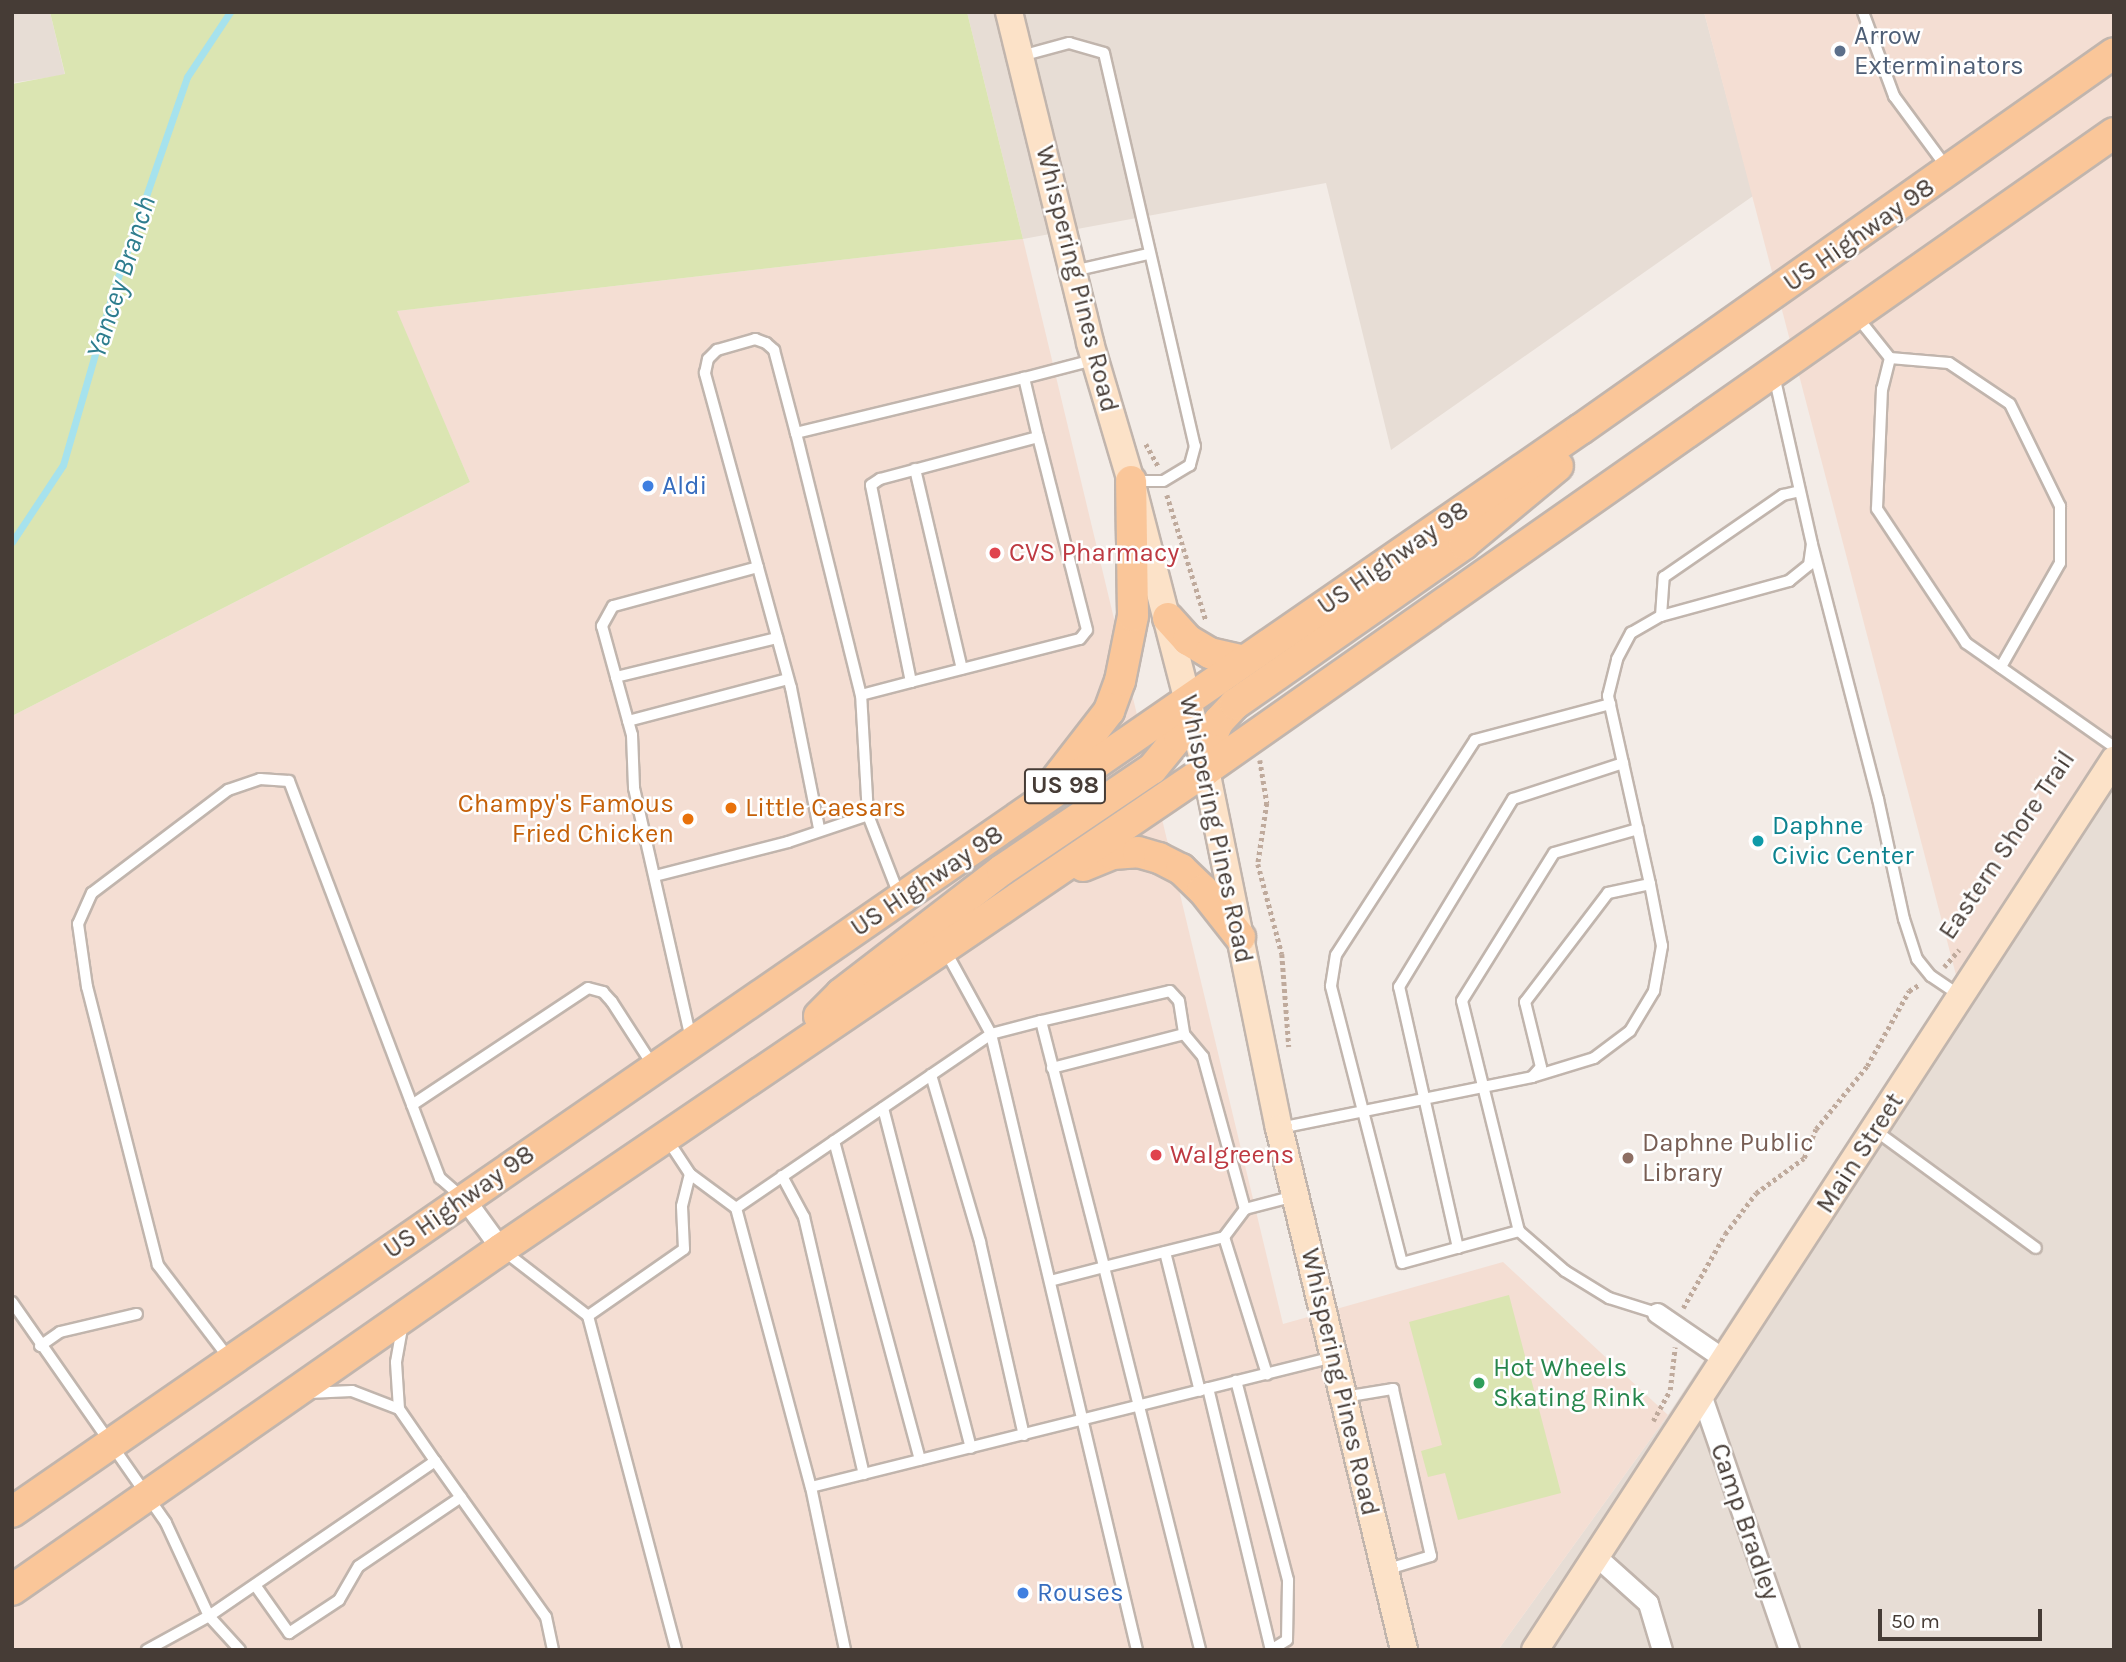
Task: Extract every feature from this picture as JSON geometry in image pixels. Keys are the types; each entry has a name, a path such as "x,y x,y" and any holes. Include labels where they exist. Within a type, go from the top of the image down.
{"main road":[{"name":"US Highway 98","path":"12,1512 464,1198 1189,701 1950,171 2114,53"},
{"name":"US 98","path":"12,1590 293,1394 403,1322 501,1249 667,1139 1206,770 2114,133"},
{"path":"1206,770 1209,741 1219,721 1235,704 1464,544 1567,458 1648,382"},
{"path":"1035,807 1109,711 1120,681 1133,616 1131,481"},
{"path":"1168,618 1188,639 1210,653 1244,662"},
{"path":"768,1069 841,994 1002,870 1153,769 1179,737 1189,701"},
{"path":"1041,883 1112,854 1138,852 1181,869 1241,937"}],"street":[{"name":"Whispering Pines Road","path":"1009,12 1094,359 1131,481 1206,770 1279,1128 1404,1650"},
{"name":"Main Street","path":"1535,1650 2114,760"},
{"path":"464,1198 501,1249"},
{"path":"1657,1313 1724,1359"},
{"name":"Camp Bradley","path":"1701,1394 1789,1650"},
{"path":"1597,1557 1648,1603 1662,1650"}],"lane":[{"path":"1863,12 1894,96 1950,171"},
{"path":"1020,57 1069,43 1104,53 1148,254 1195,446 1190,465 1163,481 1131,481"},
{"path":"1073,271 1148,254"},
{"path":"1856,315 1890,358 1949,363 2010,404 2060,506 2060,563 2001,667"},
{"path":"819,828 788,679 705,373 708,359 717,350 755,339 766,343 774,351 796,433 861,695 868,815 901,899"},
{"path":"1890,358 1882,389 1877,509 1966,643 2114,747"},
{"path":"796,433 1094,359"},
{"path":"1773,373 1811,542 1878,799 1904,919 1917,959 1931,976 1961,996"},
{"path":"861,695 1080,639 1087,630 1024,378"},
{"path":"911,682 870,494 871,485 880,479 1038,437"},
{"path":"915,469 962,669"},
{"path":"1661,616 1664,577 1783,495 1800,491"},
{"path":"1279,1128 1532,1077 1594,1058 1630,1031 1654,990 1662,946 1610,704 1617,659 1631,633 1661,616 1789,581 1809,565 1811,542"},
{"path":"692,1042 634,788 628,721 602,626 613,606 758,567"},
{"path":"616,677 777,638"},
{"path":"628,721 788,679"},
{"path":"1518,1231 1402,1263 1331,986 1336,955 1475,740 1610,704"},
{"path":"1458,1248 1399,987 1513,799 1623,763"},
{"path":"230,1360 158,1265 87,987 78,924 92,893 228,790 260,779 289,781 440,1178 464,1198"},
{"path":"655,876 788,842 819,828 868,815"},
{"path":"1637,829 1554,853 1462,1001 1518,1231 1565,1271 1609,1298 1657,1313"},
{"path":"1532,1077 1541,1067 1525,1002 1608,894 1650,884"},
{"path":"944,948 991,1034 1137,1650"},
{"path":"412,1105 588,988 603,992 612,1002 655,1068"},
{"path":"736,1208 991,1034 1170,991 1179,1001 1184,1034 1203,1057 1245,1209"},
{"path":"1041,1021 1200,1650"},
{"path":"1052,1068 1184,1034"},
{"path":"931,1075 980,1242 1024,1435"},
{"path":"883,1108 971,1448"},
{"path":"1874,1130 2036,1248"},
{"path":"667,1139 690,1174 736,1208 811,1487 845,1650"},
{"path":"834,1141 920,1460"},
{"path":"588,1316 684,1249 682,1206 690,1174"},
{"path":"782,1176 804,1217 864,1474"},
{"path":"1050,1281 1224,1237 1245,1209 1295,1196"},
{"path":"1224,1237 1267,1374"},
{"path":"501,1249 588,1316 676,1650"},
{"path":"1165,1252 1204,1390 1270,1650 1287,1640 1288,1580 1236,1381"},
{"path":"12,1302 40,1346 166,1523 209,1616 240,1650"},
{"path":"40,1346 60,1332 136,1314"},
{"path":"403,1322 396,1362 399,1409 546,1616 553,1650"},
{"path":"811,1487 1334,1357"},
{"path":"1344,1397 1393,1389 1431,1556 1385,1570"},
{"path":"293,1394 352,1391 399,1409"},
{"path":"147,1650 209,1616 435,1461"},
{"path":"256,1585 289,1633 339,1600 359,1566 461,1497"}],"path":[{"name":"Eastern Shore Trail","path":"1651,1425 1670,1390 1678,1325 1688,1295 1725,1234 1756,1193 1804,1158 1816,1129 1867,1066 1909,991 1931,976 1964,945"}],"shaded area":[{"path":"12,12 50,12 65,75 12,83"},
{"path":"967,12 1704,12 1753,196 1391,450 1326,183 1023,239"},
{"path":"1704,12 2114,12 2114,734 1956,975"},
{"path":"1023,239 1283,1324 1503,1262 1668,1415 1498,1650 12,1650 12,716 470,482 396,311"},
{"path":"2114,734 2114,1650 1498,1650 1668,1415"}],"green space":[{"path":"50,12 967,12 1023,239 397,311 470,482 12,716 12,84 65,74"},
{"name":"Hot Wheels Skating Rink","path":"1509,1295 1561,1493 1458,1520 1445,1473 1428,1477 1421,1451 1442,1445 1409,1322"}],"waterway":[{"name":"Yancey Branch","path":"12,542 63,465 113,292 187,77 230,12"}],"place":[{"name":"Arrow Exterminators","path":"1840,51"},
{"name":"Aldi","path":"648,486"},
{"name":"CVS Pharmacy","path":"995,553"},
{"name":"Little Caesars","path":"731,808"},
{"name":"Champy's Famous Fried Chicken","path":"688,819"},
{"name":"Daphne Civic Center","path":"1758,841"},
{"name":"Walgreens","path":"1156,1155"},
{"name":"Daphne Public Library","path":"1628,1158"},
{"name":"Hot Wheels Skating Rink","path":"1479,1383"},
{"name":"Rouses","path":"1023,1593"}]}
